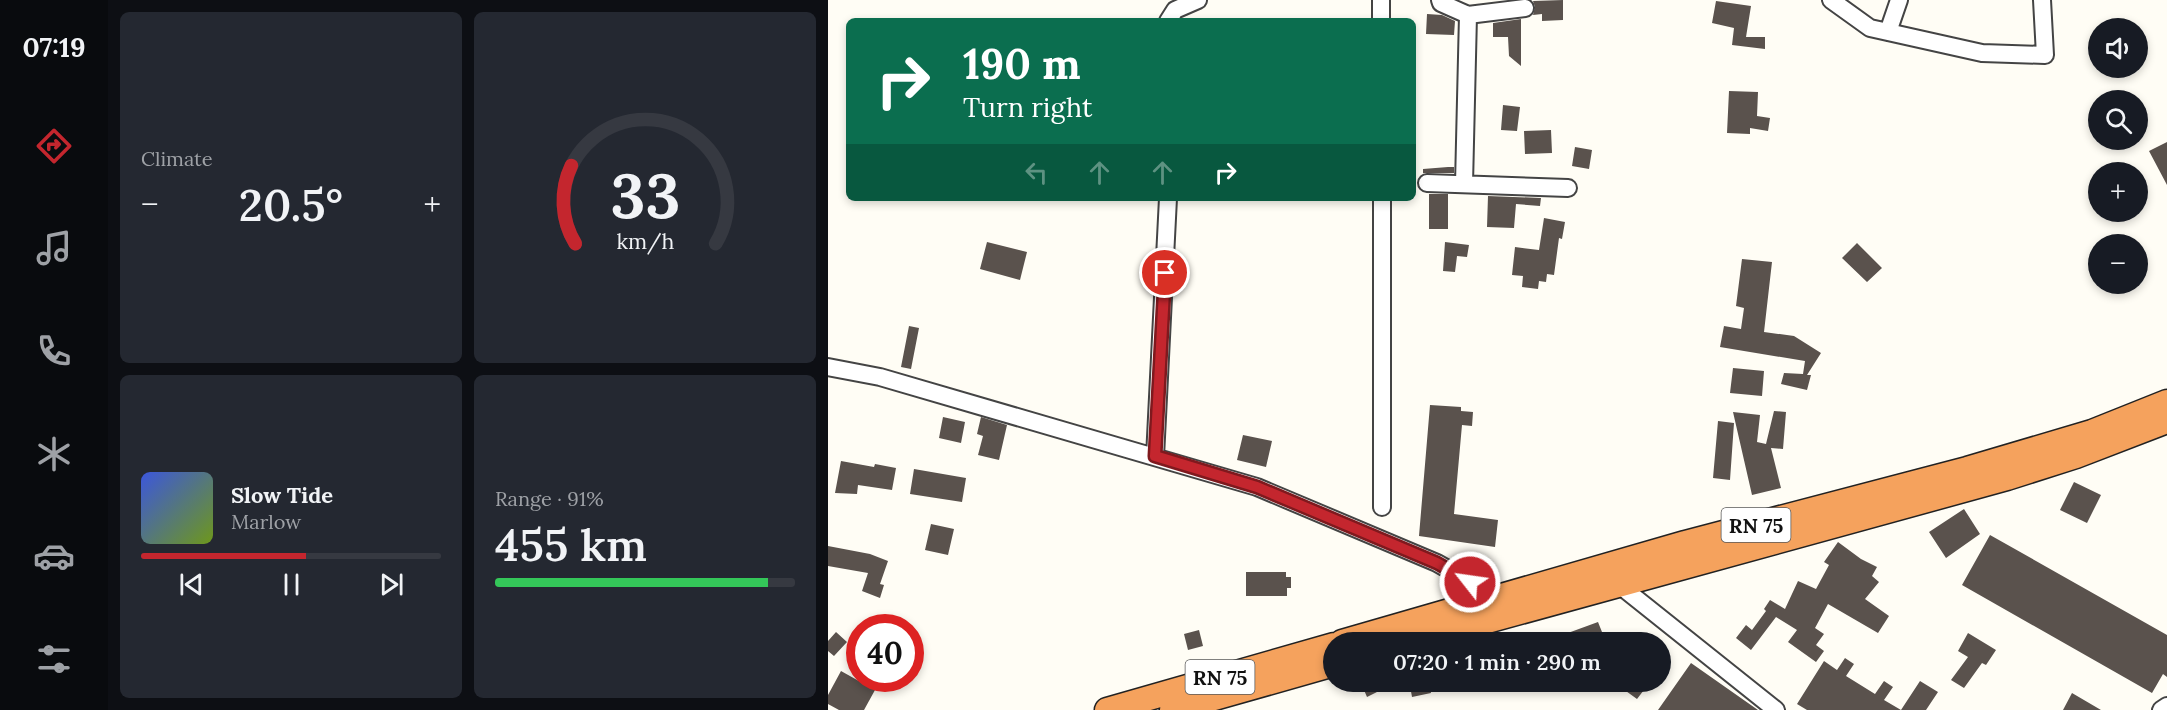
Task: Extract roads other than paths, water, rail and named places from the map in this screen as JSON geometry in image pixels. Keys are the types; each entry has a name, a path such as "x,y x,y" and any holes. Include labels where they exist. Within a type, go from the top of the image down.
{"highway":[{"name":"RN 75","path":"1436,632 1501,606 1693,541 1967,469 2092,432 2167,402"},
{"name":"RN 75","path":"1386,632 1501,606 1618,584 2007,478 2076,456 2167,422"},
{"name":"RN 75","path":"1107,710 1323,648"},
{"name":"RN 75","path":"1172,710 1323,667"}],"street":[{"path":"1170,18 1175,10 1198,0"},
{"path":"1381,0 1381,18"},
{"path":"1440,0 1441,3 1468,15 1525,8"},
{"path":"1888,32 1899,0"},
{"path":"1837,1 1870,28 1982,53 2045,55 2042,0"},
{"path":"1464,184 1468,15"},
{"path":"1427,183 1568,188"},
{"path":"1155,456 1168,201"},
{"path":"1382,201 1382,507"},
{"path":"828,367 880,377 1257,487 1437,563 1501,606"},
{"path":"1618,584 1776,710"},
{"path":"2161,710 2167,706"}]}
